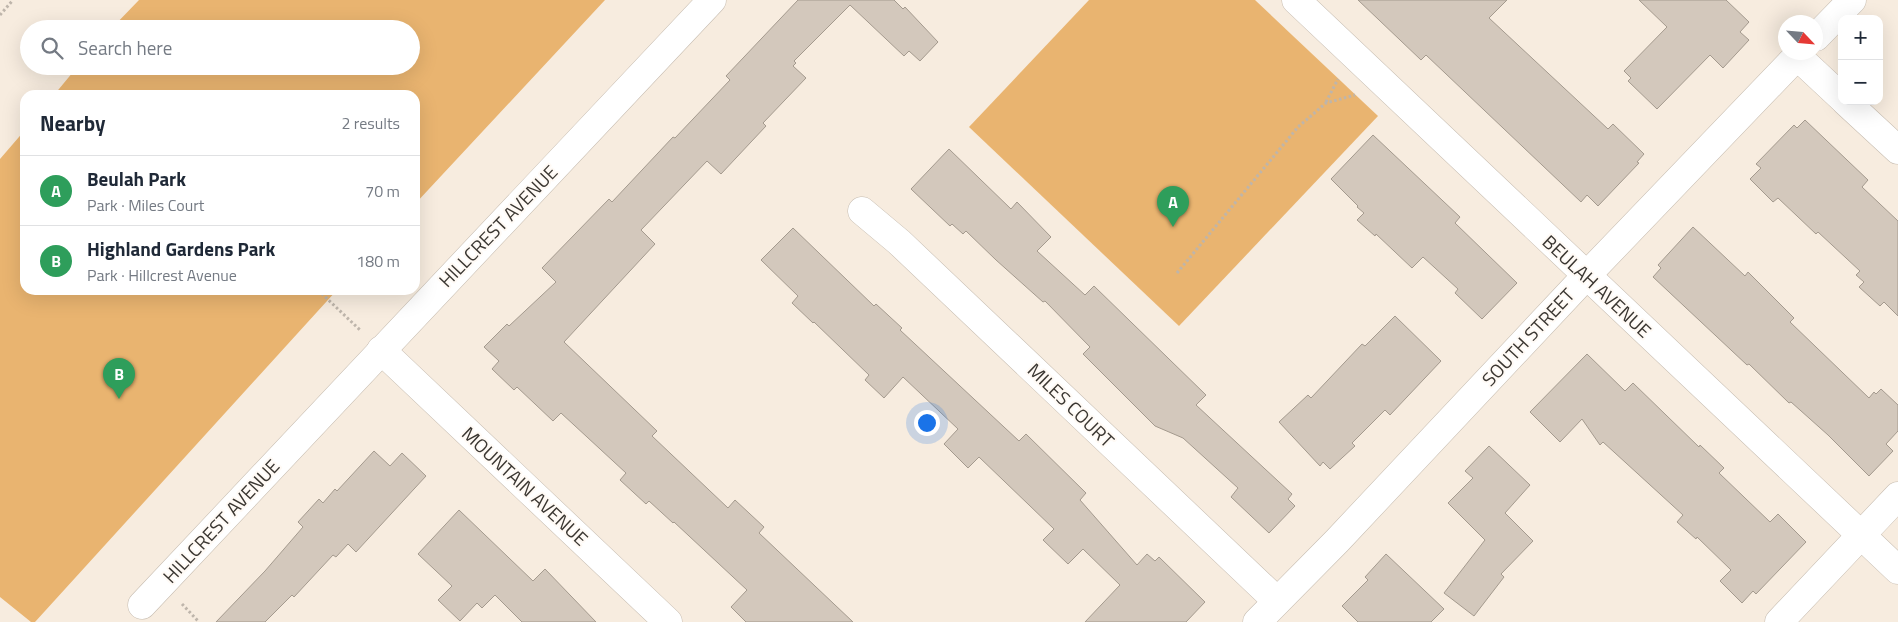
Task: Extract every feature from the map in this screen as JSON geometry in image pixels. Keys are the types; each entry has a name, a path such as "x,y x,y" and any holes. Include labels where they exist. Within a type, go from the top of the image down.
{"street":[{"name":"HILLCREST AVENUE","path":"142,605 712,0"},
{"name":"BEULAH AVENUE","path":"1296,0 1898,570"},
{"name":"SOUTH STREET","path":"1823,30 1852,0"},
{"name":"SOUTH STREET","path":"1257,622 1337,541 1586,276 1793,60"},
{"path":"1813,60 1838,93"},
{"path":"1850,105 1898,150"},
{"name":"MILES COURT","path":"862,212 900,242 1276,601"},
{"name":"MOUNTAIN AVENUE","path":"381,350 668,622"},
{"path":"1779,622 1898,496"}],"path":[{"path":"0,15 13,0"},
{"path":"1177,273 1298,127 1326,103 1386,86"},
{"path":"323,295 381,350"}],"shaded area":[{"path":"139,0 605,0 420,199 420,90 58,90 71,75 420,75 420,20 120,20"},
{"path":"1089,0 1255,0 1378,116 1179,326 969,127"},
{"path":"20,136 20,295 332,295 35,622 31,622 0,597 0,159"}],"building":[{"path":"798,0 894,0 903,9 905,7 938,42 920,61 909,51 904,56 850,5 794,61 796,63 793,66 806,78 763,123 766,126 721,174 707,161 641,230 655,244 564,342 657,431 652,436 728,508 735,500 764,527 759,533 853,622 746,622 731,607 747,590 674,522 649,501 646,504 620,480 626,473 561,413 553,421 517,387 514,390 492,369 499,361 484,347 507,324 509,326 556,282 542,268 609,199 612,202 673,137 675,138 730,80 726,76"},
{"path":"1358,0 1507,0 1489,18 1608,129 1613,124 1644,154 1637,162 1639,163 1598,206 1587,195 1581,202 1426,55 1421,60"},
{"path":"1639,0 1726,0 1749,22 1740,32 1749,40 1723,68 1710,55 1657,109 1628,81 1631,78 1624,71 1667,27"},
{"path":"1805,120 1868,180 1862,187 1898,221 1898,316 1884,302 1880,306 1859,287 1864,282 1856,275 1860,271 1818,232 1816,234 1778,198 1773,202 1750,179 1761,168 1756,164 1794,125 1797,128"},
{"path":"1373,135 1460,217 1455,223 1517,283 1482,319 1455,293 1458,289 1423,257 1412,268 1376,234 1375,236 1357,220 1364,213 1331,179"},
{"path":"949,149 1011,209 1017,202 1051,237 1037,251 1085,295 1094,286 1206,395 1196,405 1292,494 1288,499 1295,506 1269,533 1231,497 1238,488 1183,438 1155,426 1083,354 1090,347 1045,301 1043,302 966,231 963,234 952,224 950,226 911,189"},
{"path":"1693,227 1745,276 1748,272 1794,318 1790,322 1869,398 1874,392 1876,394 1881,389 1898,405 1898,431 1886,444 1893,451 1869,476 1828,435 1791,402 1789,403 1653,277 1661,268 1658,265"},
{"path":"793,228 874,306 876,304 902,328 900,330 1019,441 1026,434 1086,493 1080,500 1137,565 1147,554 1155,561 1159,557 1205,602 1186,622 1085,622 1120,585 1083,549 1068,564 1043,540 1054,529 979,457 968,468 944,444 958,429 903,377 884,398 865,380 869,375 792,303 798,296 761,260"},
{"path":"1395,316 1441,361 1390,415 1385,410 1352,443 1355,446 1330,469 1323,462 1320,466 1279,422 1308,395 1311,398 1362,344 1365,346"},
{"path":"1587,354 1625,391 1633,383 1699,447 1700,445 1724,468 1719,473 1770,522 1778,514 1806,542 1756,594 1753,591 1742,603 1720,581 1731,570 1697,537 1696,539 1677,522 1683,515 1603,442 1600,445 1582,419 1560,442 1530,412"},
{"path":"1489,446 1530,485 1505,513 1533,541 1501,574 1504,577 1474,616 1444,593 1485,540 1448,503 1473,478 1465,471"},
{"path":"374,451 390,466 402,453 426,476 356,552 348,544 336,557 333,555 294,597 292,595 265,622 216,622 265,571 303,527 298,522 319,499 323,503 335,489 337,491"},
{"path":"459,510 533,581 545,569 596,622 522,622 495,595 482,608 477,603 460,621 438,600 452,586 418,554"},
{"path":"1386,554 1444,609 1431,622 1358,622 1342,606 1368,580 1365,577"}],"place":[{"name":"Beulah Park","path":"1173,227"},
{"name":"Highland Gardens Park","path":"119,399"}]}
